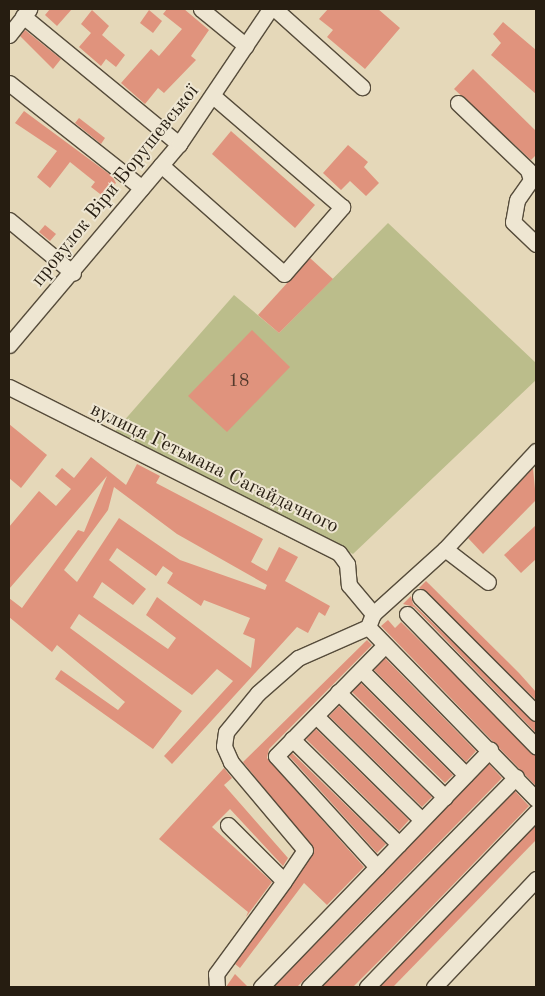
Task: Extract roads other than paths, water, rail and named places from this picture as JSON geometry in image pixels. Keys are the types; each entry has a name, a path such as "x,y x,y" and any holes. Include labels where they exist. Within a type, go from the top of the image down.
{"street":[{"path":"200,9 246,46"},
{"name":"провулок Віри Борушевської","path":"9,345 73,273 179,144 214,97 270,9"},
{"path":"275,9 362,87"},
{"path":"9,35 26,12 179,144"},
{"path":"9,83 142,188"},
{"path":"161,165 284,274 342,207 214,97"},
{"path":"458,103 528,170 531,180 517,200 513,222 536,244"},
{"path":"9,220 73,273"},
{"name":"вулиця Гетьмана Сагайдачного","path":"9,387 339,553 347,564 349,585 371,620 383,647 490,750 536,799"},
{"path":"217,987 216,974 306,850 231,762 224,746 226,732 258,693 298,658 371,620 445,550 536,451"},
{"path":"445,550 488,582"},
{"path":"420,597 536,713"},
{"path":"407,614 536,746"},
{"path":"377,867 276,756 383,647"},
{"path":"361,670 466,775"},
{"path":"338,692 445,798"},
{"path":"316,716 422,820"},
{"path":"292,739 399,844"},
{"path":"261,987 490,750"},
{"path":"309,987 516,777"},
{"path":"367,987 536,812"},
{"path":"228,825 284,881"},
{"path":"434,987 536,879"}]}
